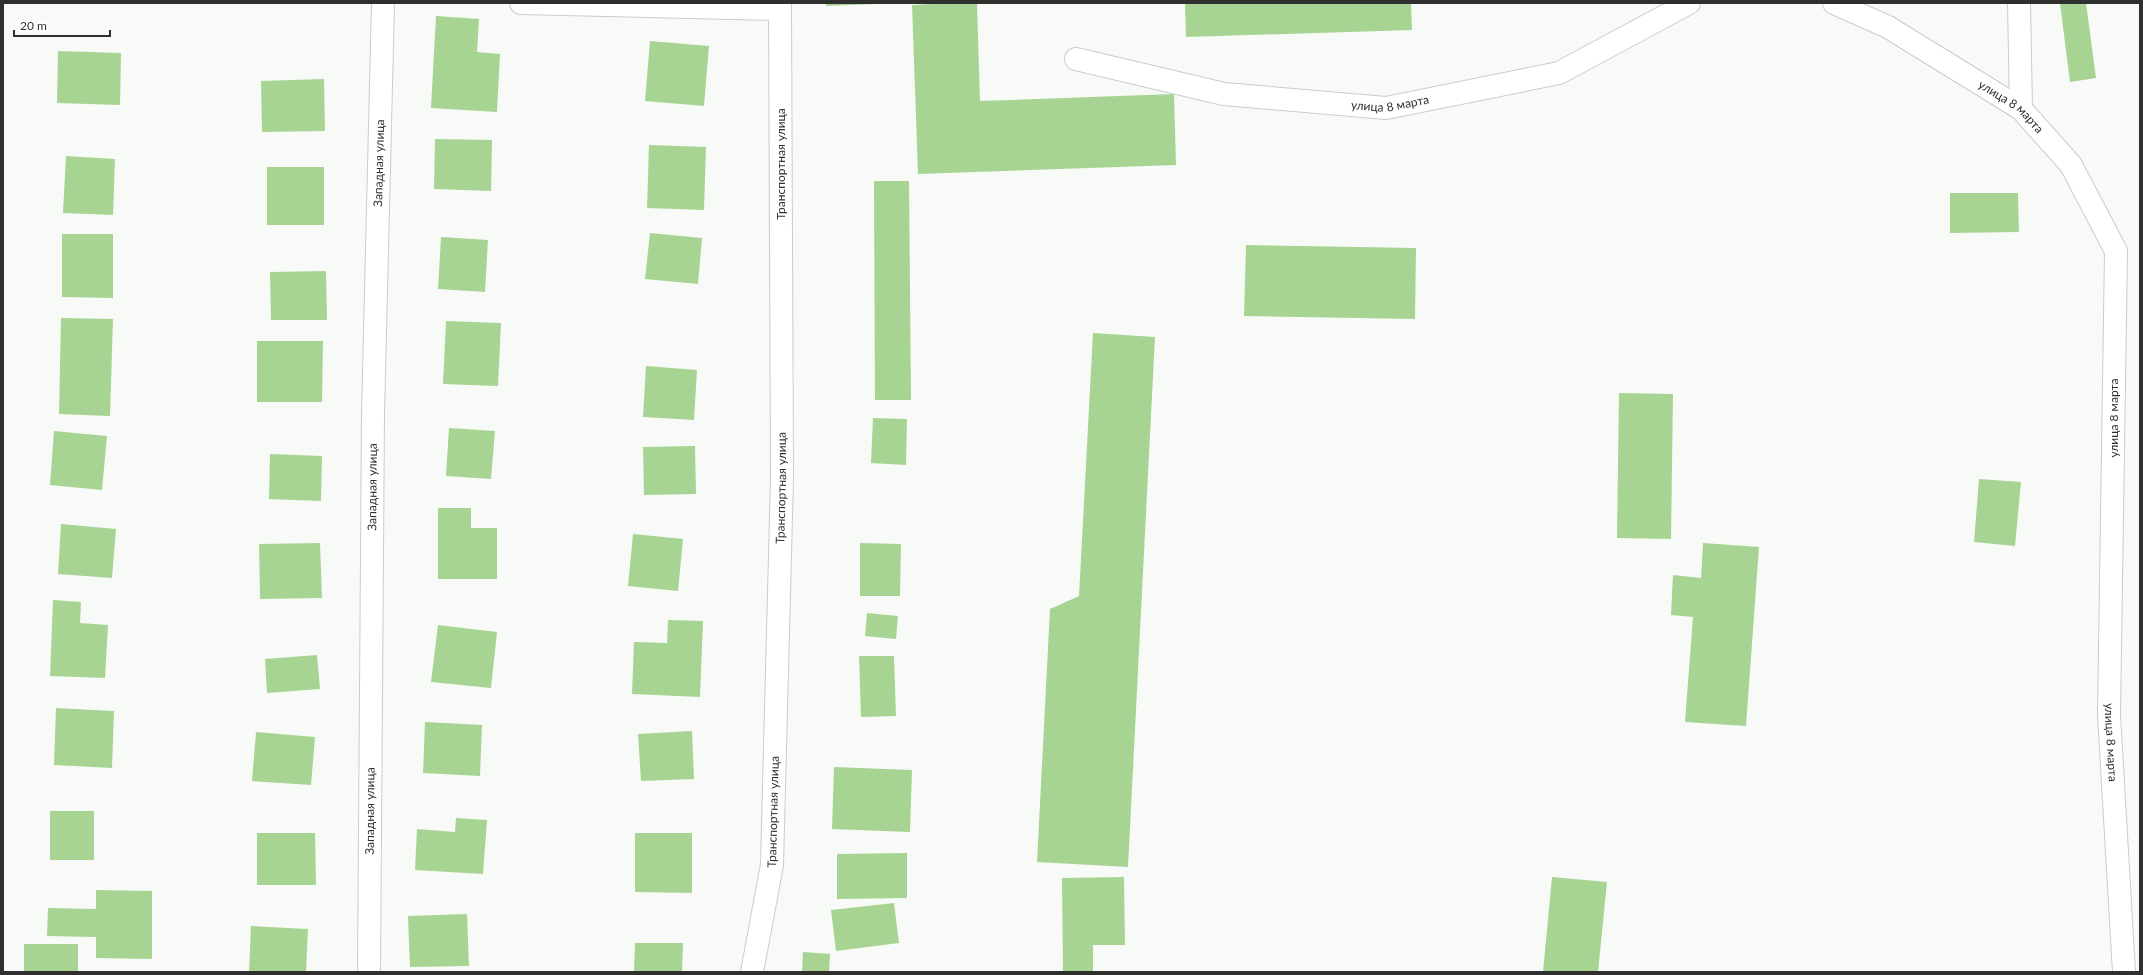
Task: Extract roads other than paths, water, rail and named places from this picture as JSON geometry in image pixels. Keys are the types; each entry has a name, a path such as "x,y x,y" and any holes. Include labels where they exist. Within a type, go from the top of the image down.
{"street":[{"name":"Западная улица","path":"369,972 373,414 383,3"},
{"path":"521,3 780,6"},
{"name":"улица 8 марта","path":"1076,59 1224,94 1386,108 1559,73 1689,3"},
{"name":"улица 8 марта","path":"1834,3 1888,27 2021,109 2071,165 2116,251 2109,715 2124,972"},
{"path":"2019,3 2021,109"},
{"name":"Транспортная улица","path":"752,972 772,865 782,477 780,6"}]}
